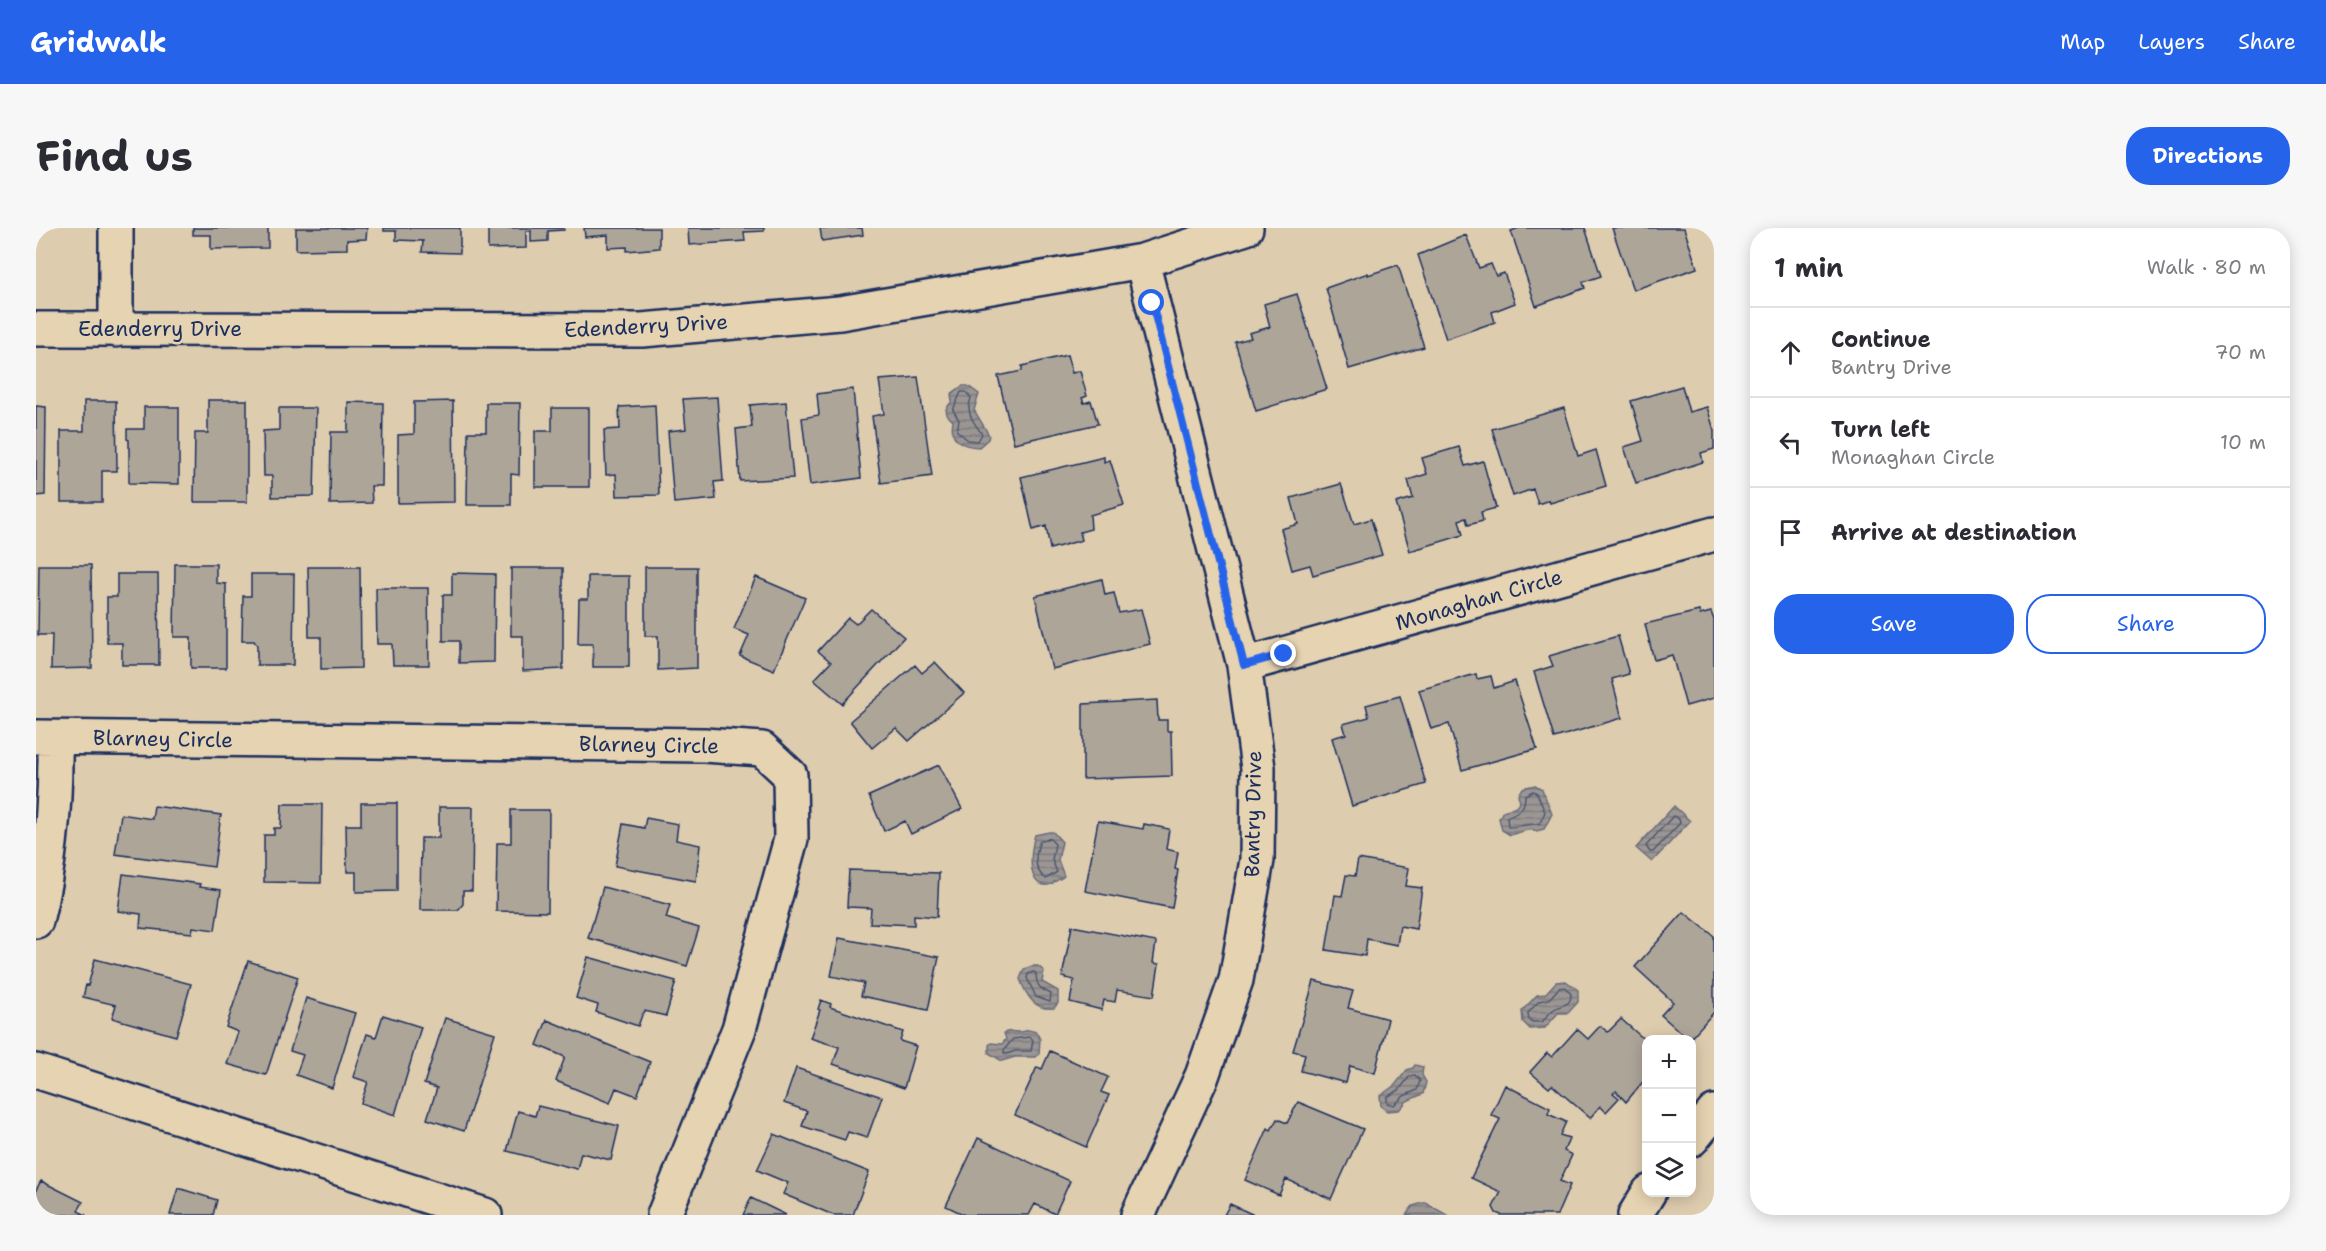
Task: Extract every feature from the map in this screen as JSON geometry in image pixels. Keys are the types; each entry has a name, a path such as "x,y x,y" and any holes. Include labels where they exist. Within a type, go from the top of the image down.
{"street":[{"path":"116,330 117,228"},
{"name":"Edenderry Drive","path":"36,329 642,330 840,313 1142,261 1246,228"},
{"name":"Bantry Drive","path":"1138,1215 1202,1076 1236,980 1257,860 1258,768 1244,665 1142,261"},
{"name":"Monaghan Circle","path":"1244,665 1714,534"},
{"path":"36,921 52,832 56,781 46,738"},
{"name":"Blarney Circle","path":"46,738 704,745 762,749 790,775 790,839 739,1029 664,1215"},
{"path":"36,1071 485,1215"},
{"path":"1696,1134 1714,1113"},
{"path":"1635,1215 1646,1197"}],"water":[{"path":"962,386 968,386 979,394 974,410 989,435 979,447 958,441 953,433 953,421 947,415 946,409 952,401 951,394"},
{"path":"1535,785 1542,789 1552,814 1544,829 1536,831 1531,829 1510,835 1502,830 1499,818 1503,811 1516,807 1520,802 1518,795 1522,788"},
{"path":"1674,806 1690,821 1652,862 1636,848"},
{"path":"1053,832 1062,842 1058,860 1064,876 1048,885 1036,880 1031,866 1031,857 1035,835"},
{"path":"1038,966 1044,971 1042,982 1058,991 1058,1003 1054,1008 1036,1004 1025,991 1020,979 1024,969"},
{"path":"1566,981 1578,990 1578,1002 1568,1013 1558,1013 1545,1028 1530,1029 1523,1022 1522,1011 1537,995 1545,994 1556,982"},
{"path":"1028,1030 1036,1032 1040,1039 1039,1054 1036,1057 1015,1057 1002,1061 989,1053 991,1043 1002,1044 1006,1039 1004,1033"},
{"path":"1415,1065 1423,1067 1422,1075 1426,1082 1423,1094 1407,1101 1399,1110 1387,1111 1381,1106 1380,1096"},
{"path":"1423,1203 1447,1215 1406,1215 1413,1206"}],"building":[{"path":"193,228 268,228 268,248 211,249 211,235 193,235"},
{"path":"296,228 367,228 366,239 347,240 347,249 296,250"},
{"path":"384,228 460,228 460,253 422,252 423,241 396,240 396,231 384,231"},
{"path":"488,228 564,228 564,230 548,231 548,241 531,242 531,231 526,231 526,248 488,249"},
{"path":"584,228 659,228 659,248 627,251 627,247 608,248 608,235 585,237"},
{"path":"688,228 764,228 764,231 744,232 745,241 689,245"},
{"path":"820,228 862,228 863,235 822,241"},
{"path":"1519,228 1585,228 1601,276 1583,282 1585,288 1536,306 1511,231"},
{"path":"1612,228 1684,228 1697,268 1633,290"},
{"path":"1466,235 1479,268 1491,264 1496,276 1504,273 1515,303 1492,312 1495,322 1446,339 1418,255"},
{"path":"1398,265 1424,347 1349,369 1326,288"},
{"path":"1297,294 1327,389 1256,411 1235,342 1251,338 1249,333 1270,327 1264,304"},
{"path":"1067,355 1072,373 1080,371 1087,396 1082,398 1084,403 1091,401 1098,424 1014,443 998,376 1022,371 1022,366"},
{"path":"918,377 932,476 881,483 872,416 884,414 879,380"},
{"path":"1682,386 1689,412 1707,407 1714,430 1714,449 1701,453 1703,462 1636,483 1624,447 1643,441 1631,401"},
{"path":"853,389 861,478 810,485 802,418 819,415 817,394"},
{"path":"717,397 723,481 714,482 716,499 674,503 668,431 686,429 683,399"},
{"path":"208,400 247,400 247,502 194,502 195,433 208,433"},
{"path":"84,401 116,401 117,471 102,471 102,502 61,502 61,431 84,431"},
{"path":"453,401 454,502 398,503 398,435 414,434 414,402"},
{"path":"348,402 383,403 382,486 371,486 372,503 330,504 331,432 348,432"},
{"path":"786,402 793,478 740,481 736,429 752,427 750,405"},
{"path":"486,403 520,403 519,475 511,474 511,505 467,505 468,432 486,432"},
{"path":"655,405 659,495 617,496 616,474 606,475 604,430 620,429 619,407"},
{"path":"36,406 46,407 45,495 36,496"},
{"path":"144,407 179,407 179,484 129,483 127,429 144,429"},
{"path":"279,408 316,408 314,496 272,497 272,476 264,476 263,431 279,430"},
{"path":"552,408 589,408 589,487 535,487 535,431 552,431"},
{"path":"1564,408 1578,456 1596,450 1606,486 1550,503 1549,500 1538,504 1533,489 1513,496 1492,429"},
{"path":"1459,447 1465,466 1483,461 1496,508 1481,512 1483,521 1468,525 1466,518 1459,520 1463,535 1410,551 1396,503 1413,498 1408,480 1427,474 1422,458"},
{"path":"1104,457 1104,462 1110,460 1124,505 1090,515 1091,529 1080,532 1082,540 1050,549 1046,526 1033,530 1021,477"},
{"path":"1341,484 1354,524 1371,519 1382,555 1313,575 1310,565 1292,570 1281,529 1298,524 1291,498"},
{"path":"175,564 216,564 216,583 226,584 226,668 191,668 191,637 174,637"},
{"path":"39,565 91,565 92,668 51,669 52,635 38,635"},
{"path":"308,567 360,567 361,668 321,669 321,637 309,637"},
{"path":"645,567 697,567 697,668 658,670 658,636 645,636"},
{"path":"511,568 563,568 563,669 523,671 523,636 511,636"},
{"path":"452,573 495,574 494,662 459,663 459,641 443,641 443,595 452,595"},
{"path":"117,574 158,574 159,665 122,665 122,643 107,643 107,597 117,597"},
{"path":"251,574 294,574 293,665 257,665 257,645 254,641 242,641 243,596 251,596"},
{"path":"588,576 629,576 629,667 593,667 593,644 578,644 579,599 588,599"},
{"path":"756,577 805,598 774,670 740,656 749,635 734,629"},
{"path":"1102,579 1105,595 1114,593 1119,613 1141,609 1150,644 1052,669 1035,596"},
{"path":"376,588 428,588 429,665 393,665 392,644 377,644"},
{"path":"871,609 904,637 842,704 814,680 831,662 818,651 848,618 856,624"},
{"path":"1699,611 1700,615 1711,612 1714,620 1714,698 1686,706 1672,655 1654,660 1645,624"},
{"path":"1618,636 1629,674 1612,679 1622,718 1554,738 1534,672 1553,666 1549,656"},
{"path":"935,662 964,693 909,741 896,728 872,748 850,721 915,665 922,673"},
{"path":"1476,674 1477,679 1491,676 1494,688 1515,681 1537,749 1462,770 1449,724 1431,729 1419,690"},
{"path":"1400,696 1426,784 1352,806 1332,738 1346,734 1343,724 1369,717 1366,705"},
{"path":"1157,700 1158,720 1167,720 1167,731 1171,731 1172,776 1083,779 1083,704"},
{"path":"939,765 962,809 911,834 905,821 884,831 869,796"},
{"path":"361,803 397,803 397,891 356,892 356,872 347,872 346,825 361,825"},
{"path":"282,804 322,804 321,883 264,882 264,835 274,835 274,828 281,828"},
{"path":"154,806 221,815 214,867 115,854 121,814 152,819"},
{"path":"439,807 473,807 472,891 463,891 463,904 458,910 420,910 421,838 439,838"},
{"path":"511,810 549,810 548,912 496,911 497,843 511,843"},
{"path":"646,818 678,824 676,840 700,845 696,881 615,866 623,824 644,828"},
{"path":"1098,821 1143,829 1144,824 1169,829 1166,849 1178,852 1175,869 1178,870 1172,908 1085,891"},
{"path":"1358,859 1409,868 1406,886 1422,888 1416,929 1400,926 1397,945 1367,939 1365,956 1326,950 1335,895 1342,896 1346,875 1355,876"},
{"path":"849,870 939,873 937,917 914,915 914,925 870,923 871,908 847,907"},
{"path":"123,874 200,884 199,887 221,890 215,930 193,927 192,933 140,928 141,914 118,911"},
{"path":"603,887 670,905 666,918 699,928 687,966 588,938"},
{"path":"1684,912 1714,936 1714,1012 1693,1035 1683,1035 1661,1015 1673,1002 1635,967"},
{"path":"1072,926 1156,942 1153,963 1159,964 1154,996 1117,990 1115,1002 1104,1000 1102,1010 1070,1002 1074,980 1062,977"},
{"path":"839,938 939,957 928,1010 861,996 864,983 831,976"},
{"path":"588,957 676,981 666,1016 645,1011 638,1026 596,1012 598,1005 576,998"},
{"path":"95,959 191,984 176,1036 112,1018 116,1005 83,997"},
{"path":"248,961 298,977 266,1075 227,1064 238,1032 226,1027"},
{"path":"1314,981 1353,991 1348,1008 1388,1019 1375,1073 1350,1066 1346,1083 1301,1071 1305,1054 1293,1051"},
{"path":"306,998 355,1013 332,1088 296,1075 303,1055 290,1051"},
{"path":"821,1000 831,1004 830,1007 903,1032 900,1041 916,1046 904,1088 833,1064 839,1047 810,1038 820,1010 818,1009"},
{"path":"383,1015 421,1027 395,1115 361,1103 368,1082 353,1077 367,1034 376,1037"},
{"path":"445,1018 495,1033 464,1131 427,1119 437,1088 424,1084"},
{"path":"1621,1019 1642,1037 1642,1083 1626,1102 1616,1091 1613,1093 1619,1098 1606,1112 1600,1106 1590,1118 1552,1085 1549,1088 1530,1072 1547,1053 1552,1057 1577,1029 1588,1039 1600,1026 1608,1032"},
{"path":"547,1020 650,1062 637,1096 616,1088 610,1103 556,1081 565,1057 537,1045"},
{"path":"1050,1051 1108,1077 1101,1092 1109,1095 1086,1147 1015,1115 1037,1067 1042,1069"},
{"path":"796,1068 882,1097 867,1138 848,1132 845,1140 802,1126 807,1111 784,1103"},
{"path":"1505,1085 1550,1108 1548,1114 1566,1122 1560,1135 1569,1138 1564,1151 1572,1155 1560,1181 1570,1185 1557,1215 1501,1215 1496,1213 1493,1207 1501,1192 1471,1178 1500,1119 1491,1115"},
{"path":"1298,1102 1363,1129 1331,1199 1286,1179 1279,1195 1245,1180 1268,1128 1271,1130 1277,1119 1287,1123"},
{"path":"538,1106 619,1126 611,1160 581,1153 577,1169 507,1151 518,1111 535,1116"},
{"path":"774,1134 869,1172 853,1215 833,1215 783,1194 788,1183 757,1170"},
{"path":"978,1138 1070,1181 1055,1214 1035,1204 1029,1215 965,1215 946,1206"},
{"path":"41,1181 83,1202 78,1211 86,1215 36,1215 36,1190"},
{"path":"178,1188 217,1200 213,1215 170,1215"},
{"path":"751,1198 786,1215 743,1215"},
{"path":"1230,1204 1254,1215 1224,1215"}],"route":[{"path":"1152,303 1244,665 1284,654"}]}
